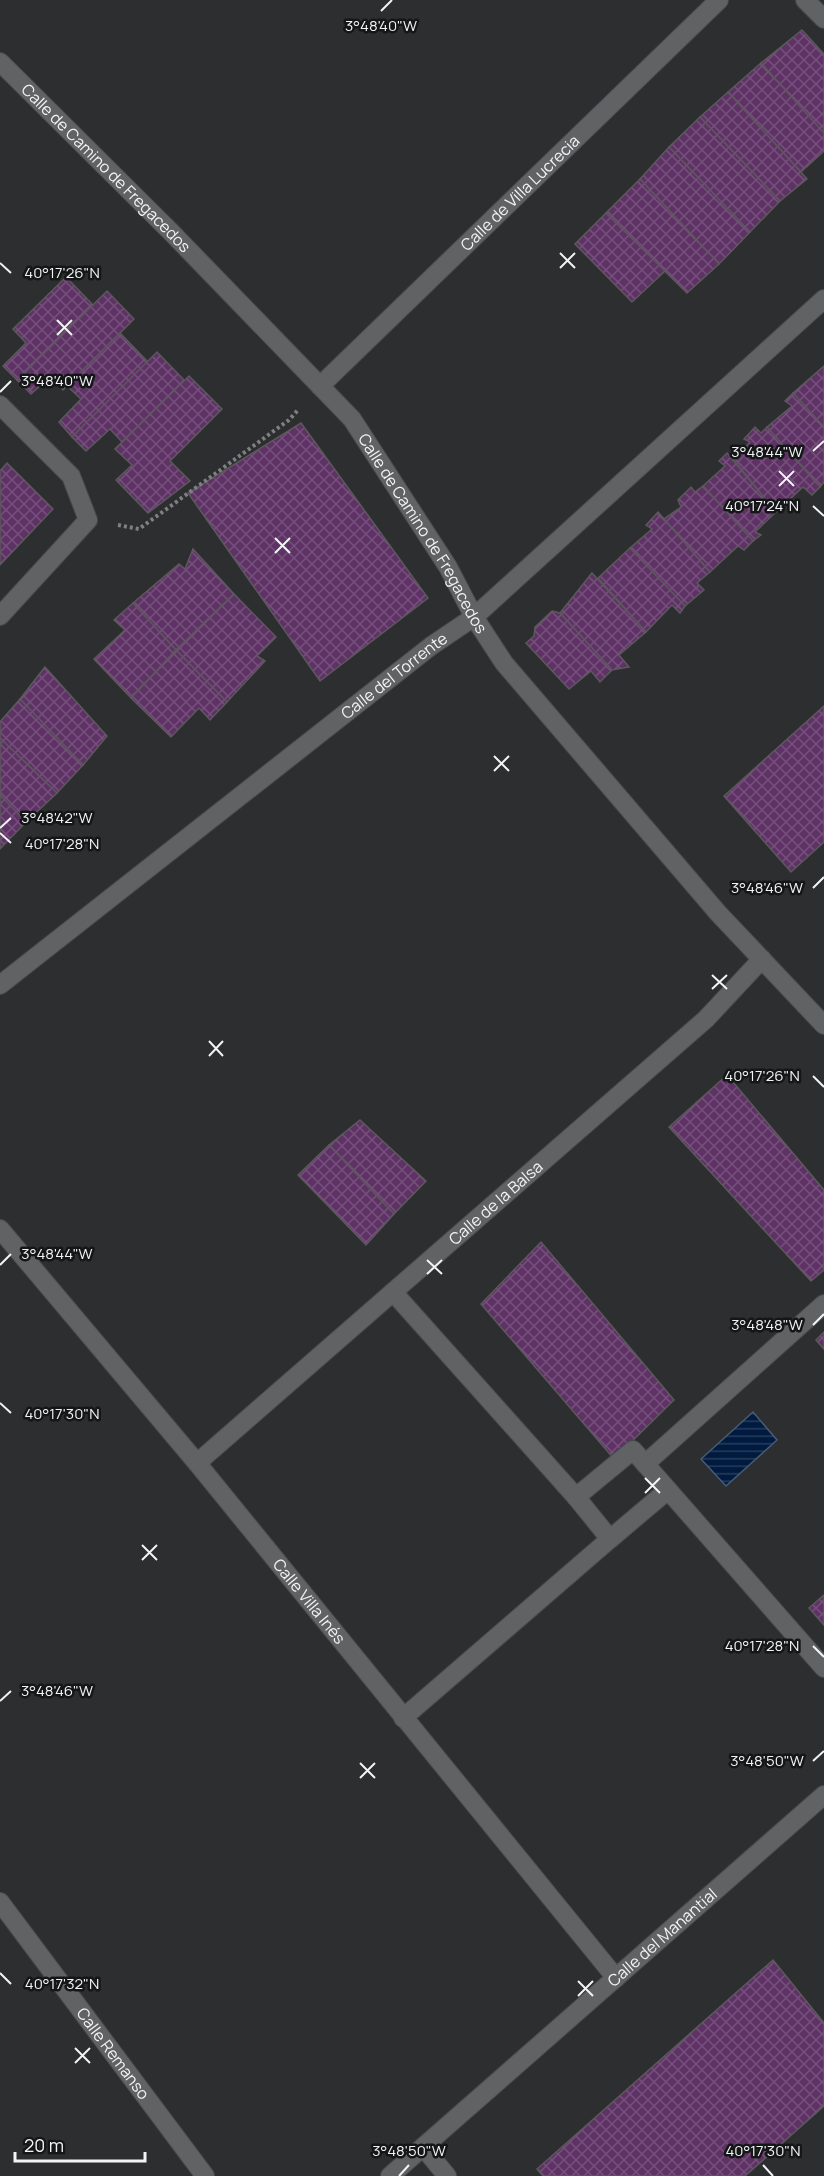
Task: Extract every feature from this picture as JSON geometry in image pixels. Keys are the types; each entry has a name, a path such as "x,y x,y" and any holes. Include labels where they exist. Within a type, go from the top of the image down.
{"street":[{"name":"Calle de Villa Lucrecia","path":"320,386 718,0"},
{"path":"805,0 824,19"},
{"name":"Calle de Camino de Fregacedos","path":"0,62 172,233 352,419 448,567 474,617 504,663 718,913 824,1025"},
{"name":"Calle del Torrente","path":"0,985 431,646 474,617 824,299"},
{"path":"0,405 71,476 88,519 0,616"},
{"name":"Calle de la Balsa","path":"197,1463 706,1019 762,959"},
{"name":"Calle Villa Inés","path":"0,1229 197,1463 616,1978"},
{"path":"393,1292 576,1497 610,1539"},
{"path":"645,1464 824,1304"},
{"path":"576,1497 633,1450 824,1668"},
{"path":"403,1718 668,1490"},
{"name":"Calle del Manantial","path":"390,2176 824,1795"},
{"name":"Calle Remanso","path":"0,1902 205,2176"},
{"path":"424,2148 447,2176"}],"path":[{"path":"88,519 139,529 289,420 320,386"}],"water":[{"path":"753,1412 777,1440 726,1486 701,1459"}],"building":[{"path":"802,30 824,54 824,133 761,63"},
{"path":"761,63 824,133 824,151 801,172 728,92"},
{"path":"728,92 807,179 780,201 700,117"},
{"path":"700,117 780,201 750,232 669,147"},
{"path":"669,147 750,232 719,264 640,179"},
{"path":"640,179 719,264 687,293 606,213"},
{"path":"606,213 665,271 632,302 575,244"},
{"path":"66,277 93,305 17,380 3,366 26,343 13,329"},
{"path":"107,291 134,319 63,390 50,377 31,394 17,380"},
{"path":"120,333 148,362 72,437 59,422 81,399 67,386"},
{"path":"157,352 185,381 122,442 110,429 86,451 72,437"},
{"path":"824,366 824,427 793,393"},
{"path":"189,376 222,409 170,461 190,481 148,513 116,480 132,465 115,449"},
{"path":"793,393 824,427 824,482 820,487 767,427 792,406 785,401"},
{"path":"301,423 428,598 320,681 188,493"},
{"path":"755,427 761,433 767,427 820,487 812,495 803,487 776,512 733,459 750,442 744,439"},
{"path":"727,453 776,512 755,532 761,535 753,541 703,486 725,466 719,461"},
{"path":"7,463 53,509 0,565 0,471"},
{"path":"703,486 753,541 744,550 738,546 710,572 664,519 681,507 678,500 691,487 695,492"},
{"path":"658,512 710,572 697,583 704,590 685,606 630,548 652,529 646,525"},
{"path":"630,548 685,606 680,613 672,605 646,632 598,578"},
{"path":"193,549 234,594 176,650 133,603 179,564 185,569"},
{"path":"592,573 646,632 619,655 629,667 612,670 560,613"},
{"path":"234,594 276,637 257,656 265,661 227,702 176,650"},
{"path":"133,603 176,650 131,698 94,659 125,630 114,620"},
{"path":"552,611 560,613 612,670 600,682 591,671 569,689 526,643 534,636 535,627"},
{"path":"176,650 227,702 210,720 199,708 171,737 131,698"},
{"path":"45,667 107,736 83,765 20,699"},
{"path":"20,699 83,765 57,793 0,738 0,722"},
{"path":"824,706 824,842 791,872 724,796"},
{"path":"0,738 57,793 26,822 0,795"},
{"path":"0,795 26,822 0,849"},
{"path":"727,1075 824,1190 824,1270 811,1281 669,1127"},
{"path":"360,1120 426,1181 394,1214 329,1145"},
{"path":"329,1145 394,1214 366,1245 298,1175"},
{"path":"541,1242 674,1400 614,1459 481,1304"},
{"path":"824,1332 824,1349 816,1340"},
{"path":"824,1595 824,1625 809,1608"},
{"path":"773,1960 824,2023 824,2106 745,2176 543,2176 537,2169"}]}
